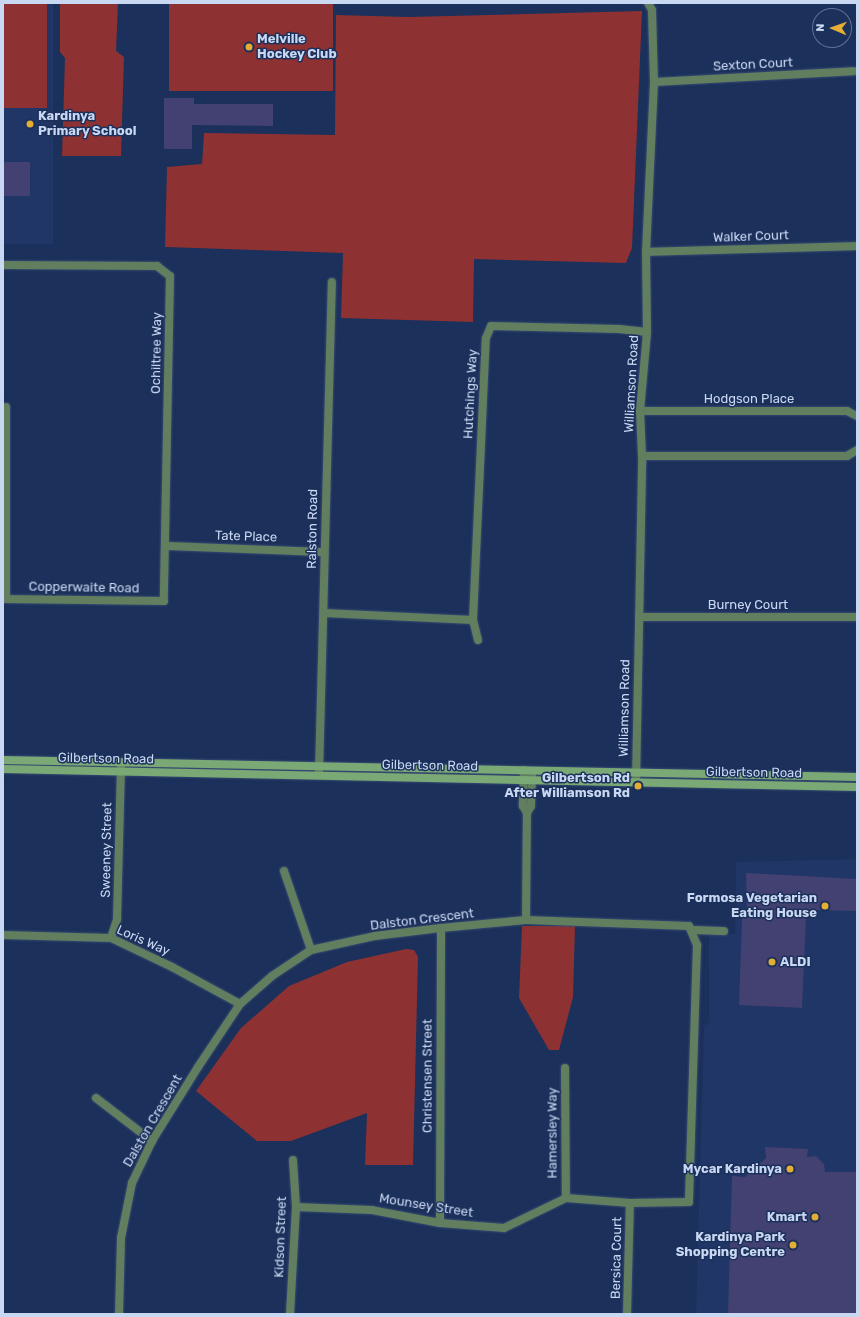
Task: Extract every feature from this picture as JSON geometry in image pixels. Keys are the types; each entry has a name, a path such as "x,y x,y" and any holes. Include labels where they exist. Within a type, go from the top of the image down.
{"street":[{"name":"Williamson Road","path":"636,782 642,456 640,411 647,332 646,252 654,82 652,5"},
{"name":"Sexton Court","path":"654,82 854,71"},
{"name":"Walker Court","path":"646,252 856,246"},
{"name":"Ochiltree Way","path":"3,265 158,266 170,276 164,601"},
{"name":"Ralston Road","path":"319,776 332,282"},
{"name":"Hutchings Way","path":"478,640 473,620 486,338 491,326 619,329 647,332"},
{"path":"4,599 6,407"},
{"name":"Hodgson Place","path":"640,411 847,411 857,416"},
{"path":"642,456 847,456 857,450"},
{"name":"Tate Place","path":"166,546 324,552"},
{"name":"Copperwaite Road","path":"4,599 164,601"},
{"path":"324,613 473,620"},
{"name":"Burney Court","path":"639,617 857,617"},
{"name":"Gilbertson Road","path":"3,760 857,777"},
{"name":"Sweeney Street","path":"111,938 117,919 121,762"},
{"name":"Gilbertson Road","path":"3,769 857,787"},
{"path":"526,920 527,813 531,806 528,770"},
{"path":"284,871 312,950"},
{"name":"Dalston Crescent","path":"119,1314 121,1238 132,1183 152,1141 198,1067 240,1004 272,976 312,950 375,936 440,928 526,920 689,926 691,930"},
{"name":"Christensen Street","path":"440,928 440,1223"},
{"path":"566,1198 630,1203 689,1202 697,945 691,930 724,931"},
{"name":"Loris Way","path":"3,935 111,938 172,967 240,1004"},
{"name":"Hamersley Way","path":"565,1068 566,1198"},
{"path":"96,1098 152,1141"},
{"name":"Kidson Street","path":"290,1314 296,1208 294,1160"},
{"name":"Mounsey Street","path":"296,1208 372,1210 440,1223 504,1228 566,1198"},
{"name":"Bersica Court","path":"627,1314 630,1203"}],"shaded area":[{"name":"Kardinya Primary School","path":"3,3 53,3 53,244 3,244"},
{"path":"3,3 47,3 47,108 3,108"},
{"path":"60,3 118,3 116,51 124,57 121,156 62,156 65,58 60,52"},
{"name":"Melville Hockey Club","path":"169,3 333,3 333,91 169,91"},
{"path":"642,11 632,248 626,263 474,259 473,322 341,318 343,253 165,247 167,167 202,164 204,133 335,135 336,15 408,17"},
{"path":"857,859 857,1314 696,1314 704,1026 709,1022 709,933 735,934 736,862"},
{"path":"522,926 575,926 573,997 559,1050 549,1050 519,998"},
{"path":"406,949 414,950 418,957 413,1165 365,1165 367,1113 291,1141 257,1141 196,1091 241,1028 289,986 347,962"}],"building":[{"path":"164,98 194,98 194,104 273,104 273,126 192,125 192,149 164,149"},
{"path":"3,162 30,162 30,196 3,196"},
{"path":"746,873 857,879 857,911 811,910 806,917 802,1008 739,1005 742,918 747,914"},
{"name":"Kardinya Park Shopping Centre","path":"765,1147 808,1149 807,1157 816,1156 824,1164 825,1172 857,1172 857,1314 728,1314 732,1176 745,1177 766,1158"}],"place":[{"name":"Melville Hockey Club","path":"249,47"},
{"name":"Kardinya Primary School","path":"30,124"},
{"name":"Gilbertson Rd After Williamson Rd","path":"638,786"},
{"name":"Formosa Vegetarian Eating House","path":"825,906"},
{"name":"ALDI","path":"772,962"},
{"name":"Mycar Kardinya","path":"790,1169"},
{"name":"Kmart","path":"815,1217"},
{"name":"Kardinya Park Shopping Centre","path":"793,1245"}]}
